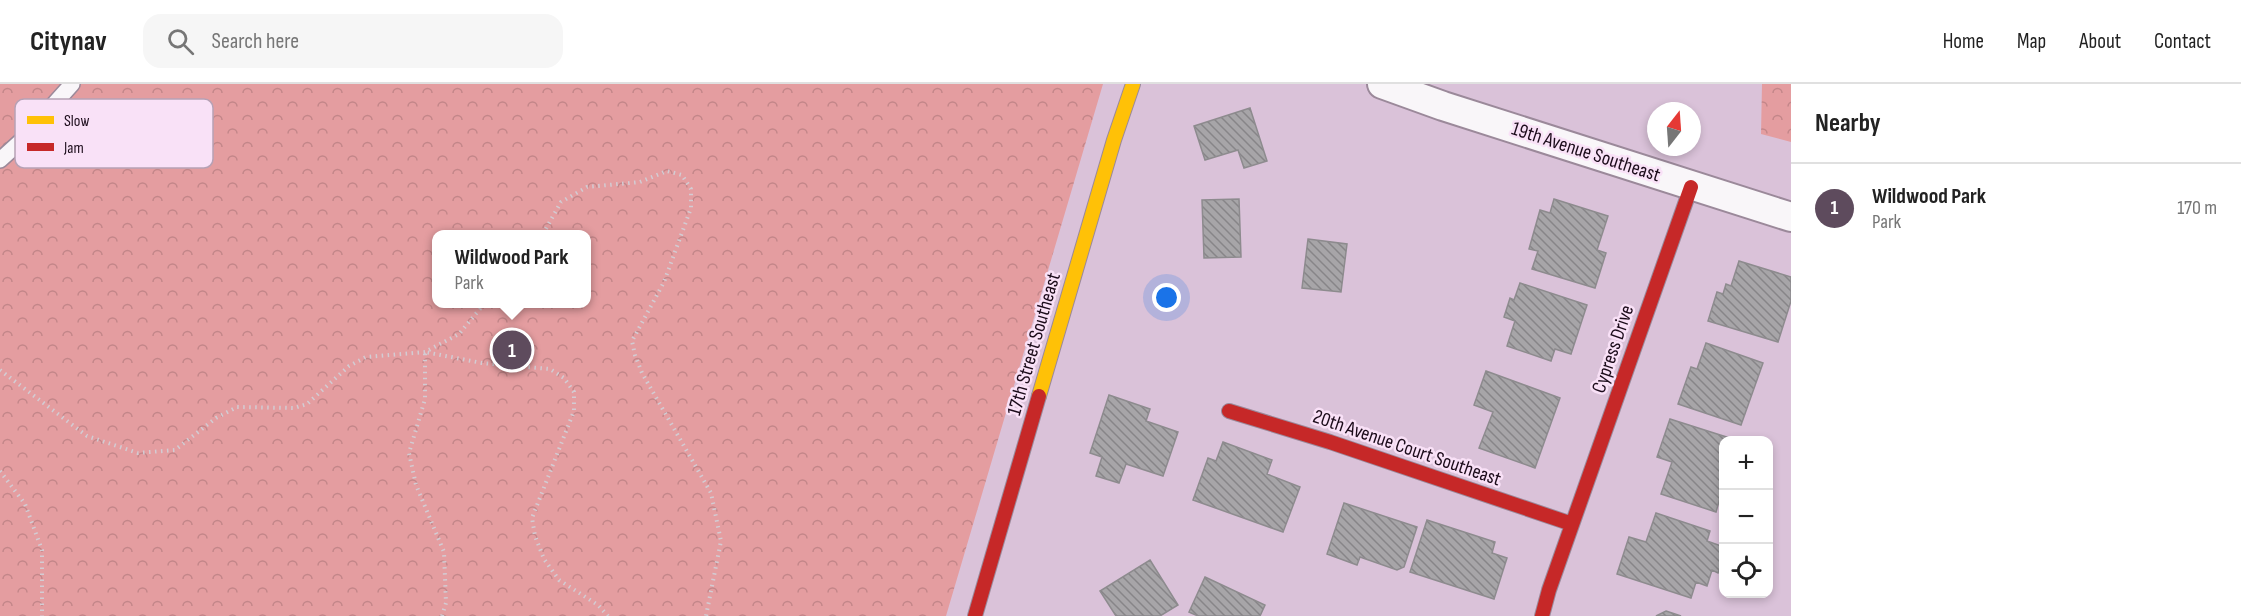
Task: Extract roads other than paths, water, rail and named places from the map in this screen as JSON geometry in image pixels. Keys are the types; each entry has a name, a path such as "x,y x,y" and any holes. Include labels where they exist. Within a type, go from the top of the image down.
{"street":[{"name":"17th Street Southeast","path":"975,616 1114,140 1133,84"},
{"name":"19th Avenue Southeast","path":"1382,84 1691,187 1791,217"},
{"name":"Cypress Drive","path":"1542,616 1549,590 1691,187"},
{"name":"20th Avenue Court Southeast","path":"1230,411 1330,442 1572,524"}],"lane":[{"path":"58,99 72,84"},
{"path":"0,160 15,146"}],"place":[{"name":"Wildwood Park","path":"512,350"}]}
